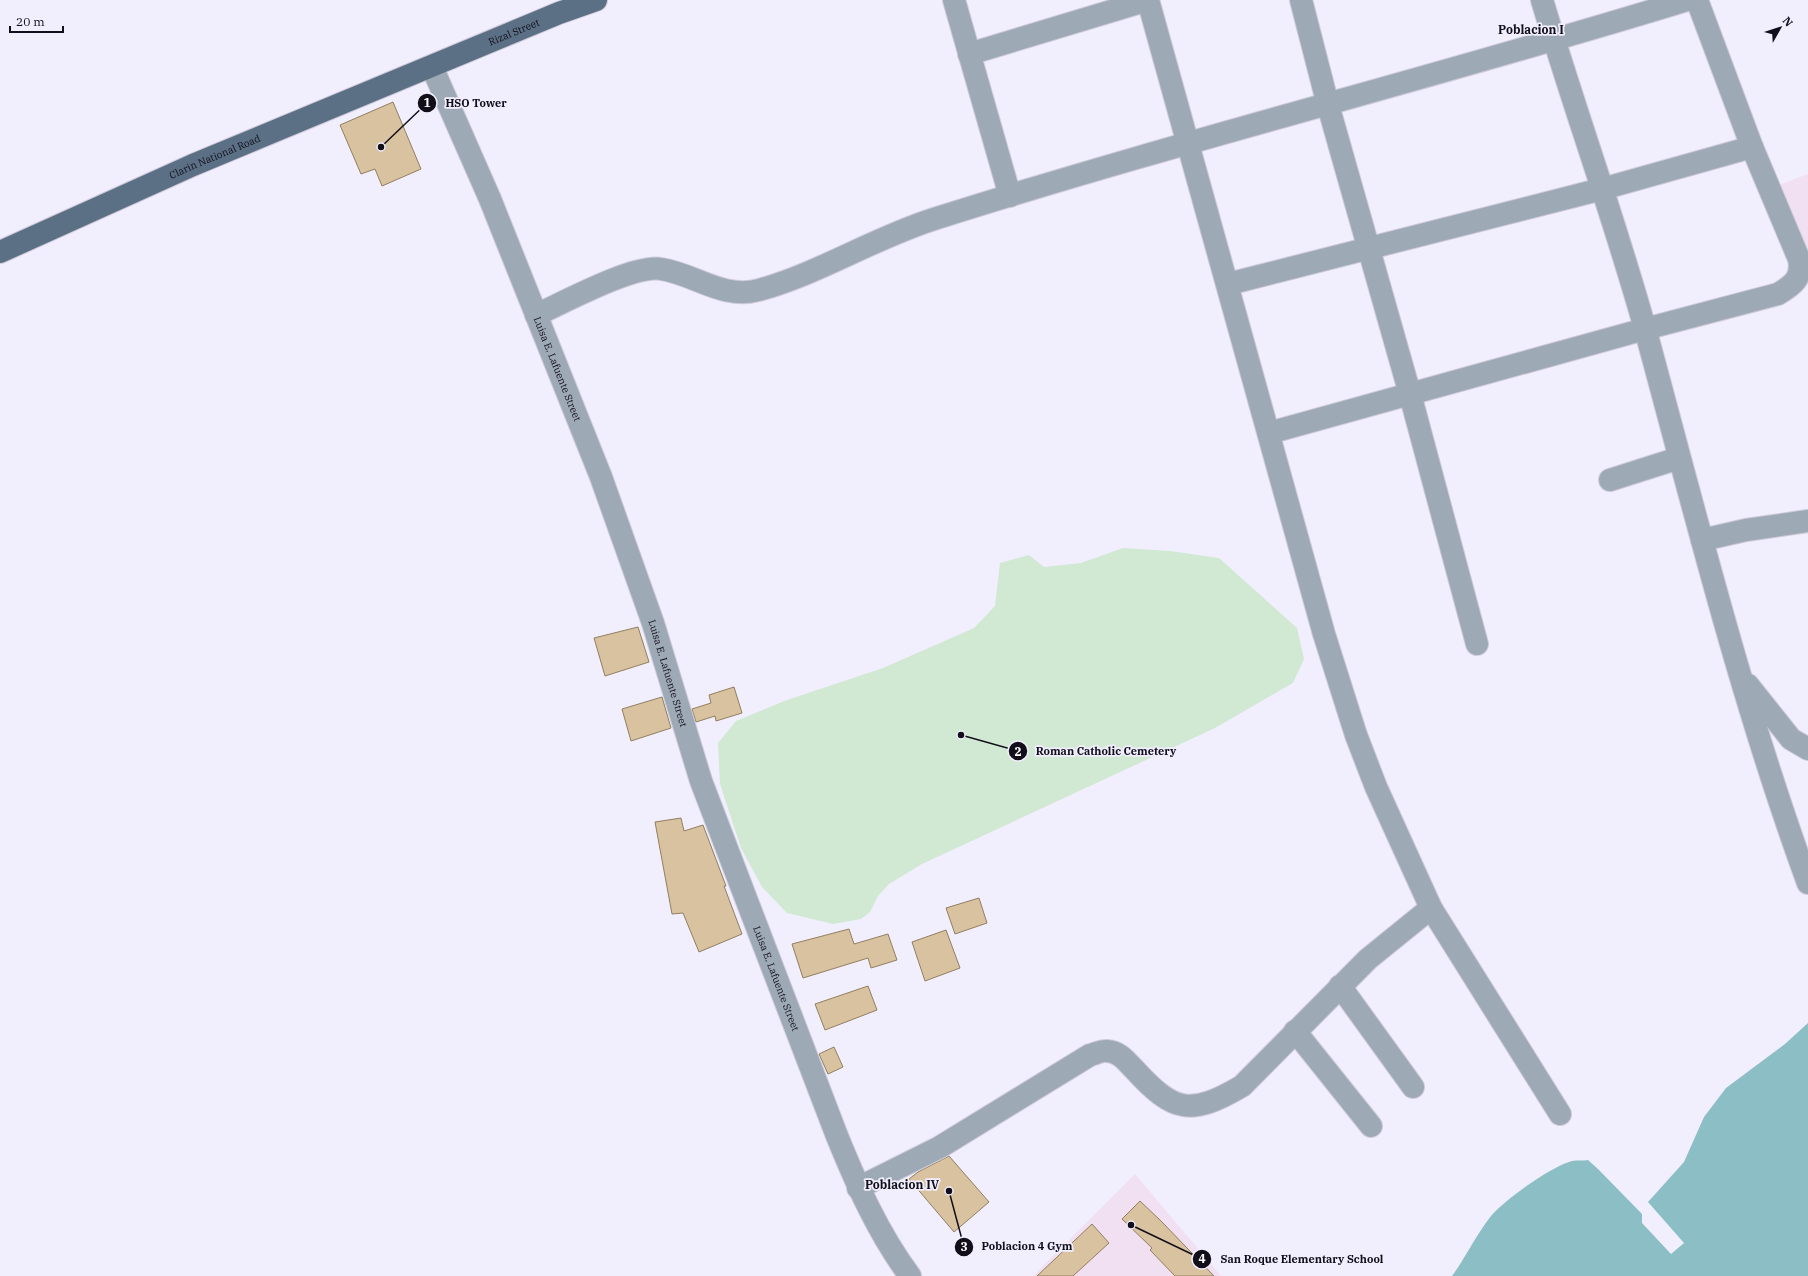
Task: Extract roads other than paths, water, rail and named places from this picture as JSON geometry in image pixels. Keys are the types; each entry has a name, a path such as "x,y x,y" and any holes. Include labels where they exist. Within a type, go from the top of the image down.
{"main road":[{"name":"Rizal Street","path":"432,67 559,13 596,0"},
{"name":"Clarin National Road","path":"0,252 193,165 432,67"}],"street":[{"path":"954,0 1010,196"},
{"path":"969,54 1148,0 1187,145 1228,284 1324,634 1356,735 1376,787 1431,908 1560,1114"},
{"path":"1302,0 1328,105 1410,394 1477,644"},
{"path":"1542,0 1645,329 1679,458 1741,676 1790,833 1808,883"},
{"path":"536,315 636,271 659,268 734,293 756,291 783,282 930,220 1187,145 1554,41 1686,0"},
{"path":"1269,434 1645,329 1778,294 1791,286 1798,278 1801,269 1799,259 1752,146 1697,0"},
{"name":"Luisa E. Lafuente Street","path":"432,67 490,199 603,483 651,616 701,781 858,1188 881,1232 910,1276"},
{"path":"1228,284 1602,189 1752,146"},
{"path":"1610,480 1679,458"},
{"path":"1702,540 1746,530 1808,521"},
{"path":"1741,676 1788,736 1807,745"},
{"path":"858,1188 940,1147 1090,1055 1106,1050 1122,1056 1162,1098 1181,1107 1201,1106 1222,1098 1242,1086 1368,959 1431,908"},
{"path":"1340,986 1412,1087"},
{"path":"1295,1031 1371,1126"}],"water":[{"path":"1808,1023 1808,1276 1452,1276 1486,1223 1497,1209 1541,1176 1563,1164 1572,1161 1588,1160 1598,1169 1642,1214 1642,1223 1671,1254 1684,1243 1648,1202 1684,1162 1704,1117 1726,1088 1785,1044"}],"place":[{"name":"HSO Tower","path":"381,147"},
{"name":"Roman Catholic Cemetery","path":"961,735"},
{"name":"Poblacion 4 Gym","path":"949,1191"},
{"name":"San Roque Elementary School","path":"1131,1225"}],"district":[{"name":"Poblacion I","path":"1531,29"},
{"name":"Poblacion IV","path":"902,1184"}]}
